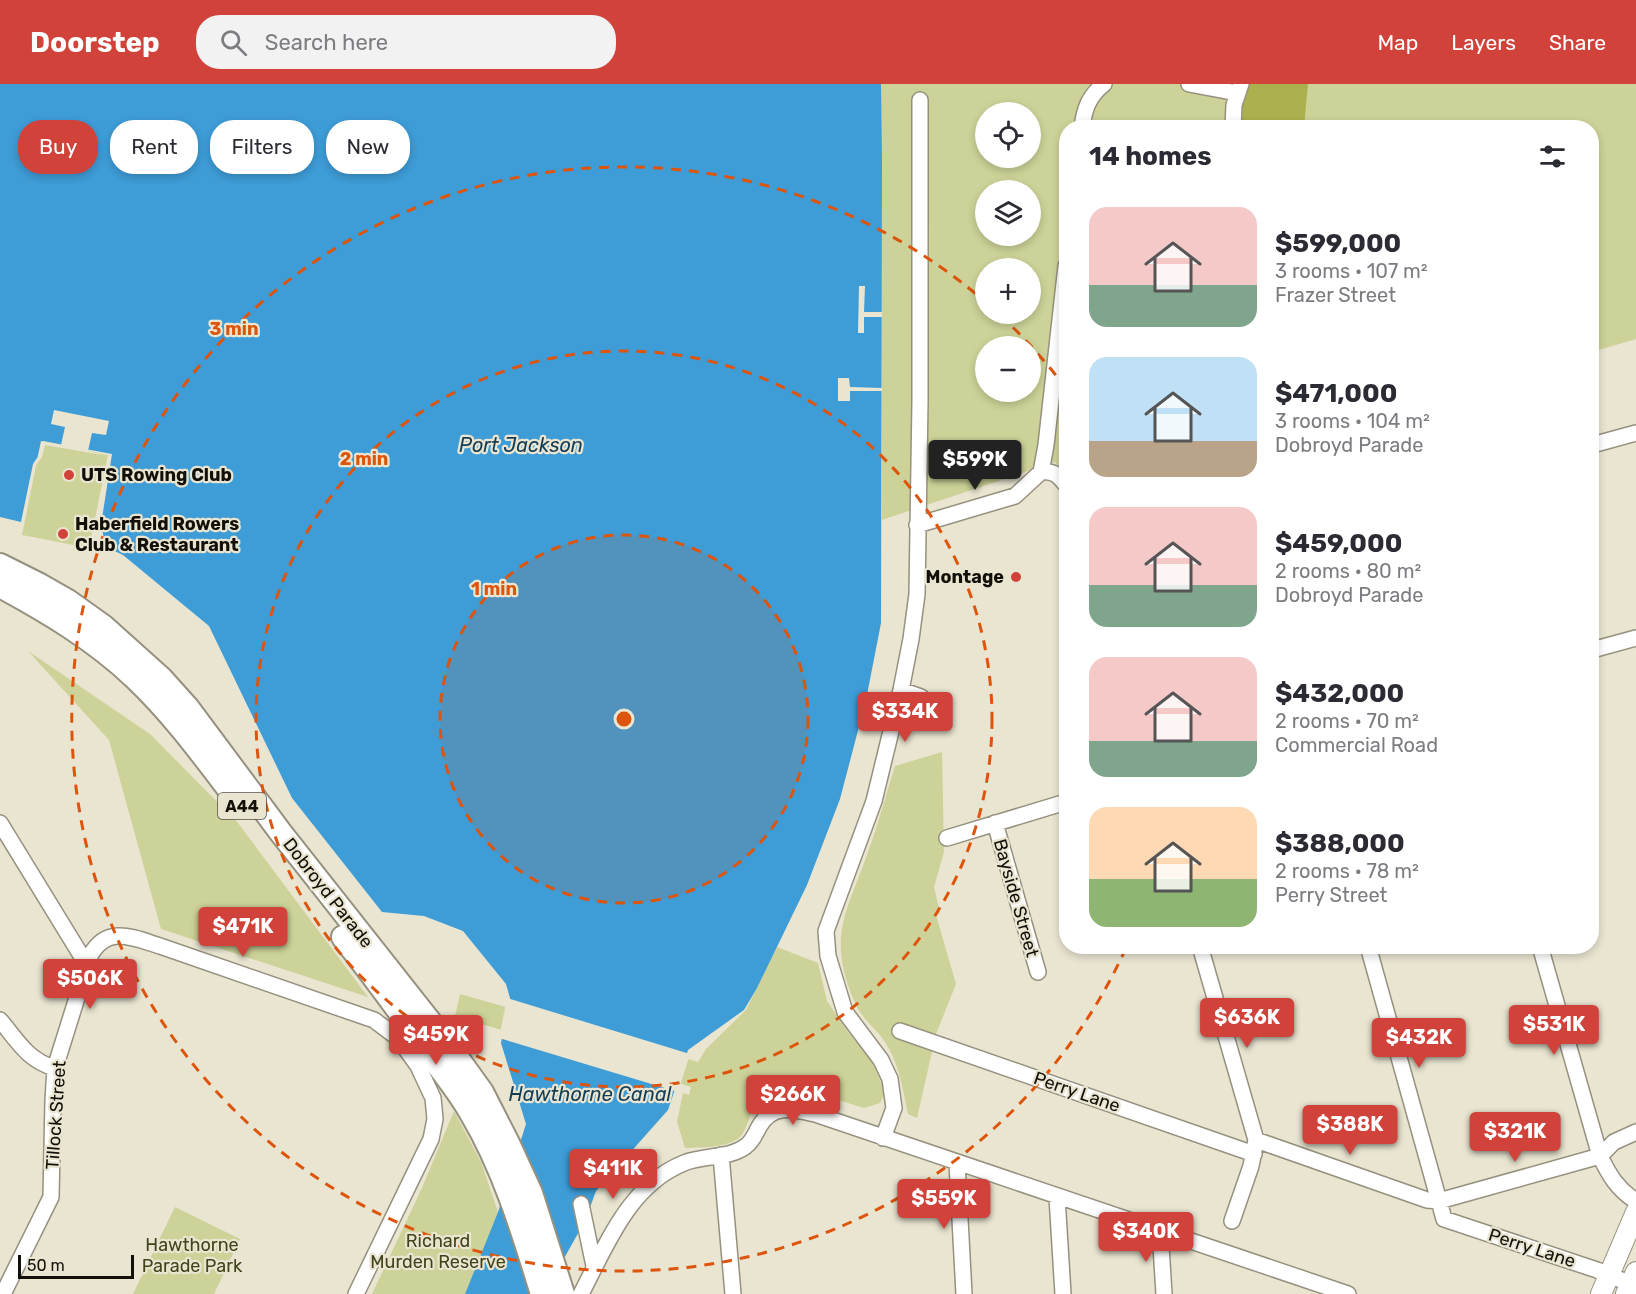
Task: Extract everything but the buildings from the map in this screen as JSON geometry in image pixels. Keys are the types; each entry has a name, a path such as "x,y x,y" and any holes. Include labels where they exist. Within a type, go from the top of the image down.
{"highway":[{"name":"Dobroyd Parade","path":"0,565 68,601 103,626 162,679 188,708 281,833 446,1041 482,1092 527,1184 563,1294"},
{"name":"Dobroyd Parade","path":"0,586 56,616 107,653 156,699 195,745 392,999 473,1116 516,1210 542,1294"}],"main road":[{"path":"1601,1294 1636,1212"}],"street":[{"path":"1084,120 1087,104 1104,84"},
{"path":"1189,84 1239,88 1234,120"},
{"path":"883,1138 894,1108 890,1080 881,1060 845,1012 828,956 826,931 874,801 901,690 917,594 920,401 920,100"},
{"path":"1041,472 1059,329"},
{"path":"1599,443 1636,433"},
{"path":"917,525 1015,496 1041,472 1050,471 1059,476"},
{"path":"1599,648 1636,638"},
{"path":"901,690 921,697"},
{"path":"947,838 1059,804"},
{"path":"0,823 87,965"},
{"name":"Bayside Street","path":"995,823 1038,972"},
{"name":"Tillock Street","path":"3,1294 51,1197 55,1068 87,965 94,947 108,937 129,936 374,1020 398,1038 418,1066 433,1098 435,1119 430,1139 356,1294"},
{"path":"1202,954 1255,1147 1232,1221"},
{"path":"1370,954 1439,1201 1600,1156 1614,1142 1636,1132"},
{"path":"1542,954 1600,1156 1610,1176 1622,1192 1636,1201"},
{"path":"0,1020 30,1056 44,1065 55,1068"},
{"name":"Perry Lane","path":"900,1031 1255,1147 1427,1200 1439,1201 1444,1219 1609,1275 1631,1287"},
{"path":"580,1294 628,1209 653,1182 684,1163 746,1147 769,1114 785,1109 800,1110 1348,1294"},
{"path":"721,1155 733,1294"},
{"path":"957,1163 964,1294"},
{"path":"1057,1197 1063,1294"},
{"path":"581,1204 594,1266"},
{"path":"1160,1230 1164,1294"}],"green space":[{"path":"881,84 1636,84 1636,339 1599,350 1599,120 1059,120 1059,466 1055,462 882,520"},
{"path":"1247,84 1308,84 1305,120 1238,120"},
{"name":"UTS Rowing Club","path":"65,427 92,433 89,451 108,455 89,548 22,535 41,441 61,445"},
{"path":"28,651 150,734 238,823 368,997 161,929 109,740"},
{"path":"942,752 944,852 934,887 940,913 936,915 956,984 936,1034 917,1118 908,1114 904,1092 891,1052 854,1001 846,978 841,940 843,923 873,839 895,766"},
{"path":"777,947 818,963 827,1001 874,1064 885,1093 880,1103 864,1108 800,1088 779,1086 757,1104 743,1134 736,1140 718,1146 685,1148 677,1122 683,1093 689,1095 691,1087 455,1016 460,994 698,1062 706,1049 746,1010"},
{"name":"Richard Murden Reserve","path":"454,1111 481,1162 498,1212 465,1294 372,1294 421,1190"},
{"name":"Hawthorne Parade Park","path":"175,1207 240,1239 214,1294 133,1294"}],"water":[{"name":"Port Jackson","path":"0,84 881,84 881,623 866,700 840,799 807,885 744,1010 688,1050 668,1110 596,1191 585,1221 544,1294 465,1294 498,1212 526,1124 501,1043 510,998 506,984 463,931 424,916 382,912 292,798 209,626 123,555 106,547 101,525 112,454 43,441 39,455 33,464 21,522 0,517"}],"pier":[{"path":"859,286 865,286 864,312 882,312 882,317 864,317 864,333 858,333"},
{"path":"838,378 849,378 850,387 882,388 882,391 850,391 850,401 838,401"},
{"path":"54,410 109,421 106,435 92,433 88,451 108,456 45,445 42,457 36,465 41,441 61,445 65,427 51,424"},
{"path":"507,998 690,1054 678,1092 499,1038"}],"place":[{"name":"UTS Rowing Club","path":"69,475"},
{"name":"Haberfield Rowers Club & Restaurant","path":"63,534"},
{"name":"Montage","path":"1016,577"}],"water label":[{"name":"Hawthorne Canal","path":"590,1094"}]}
